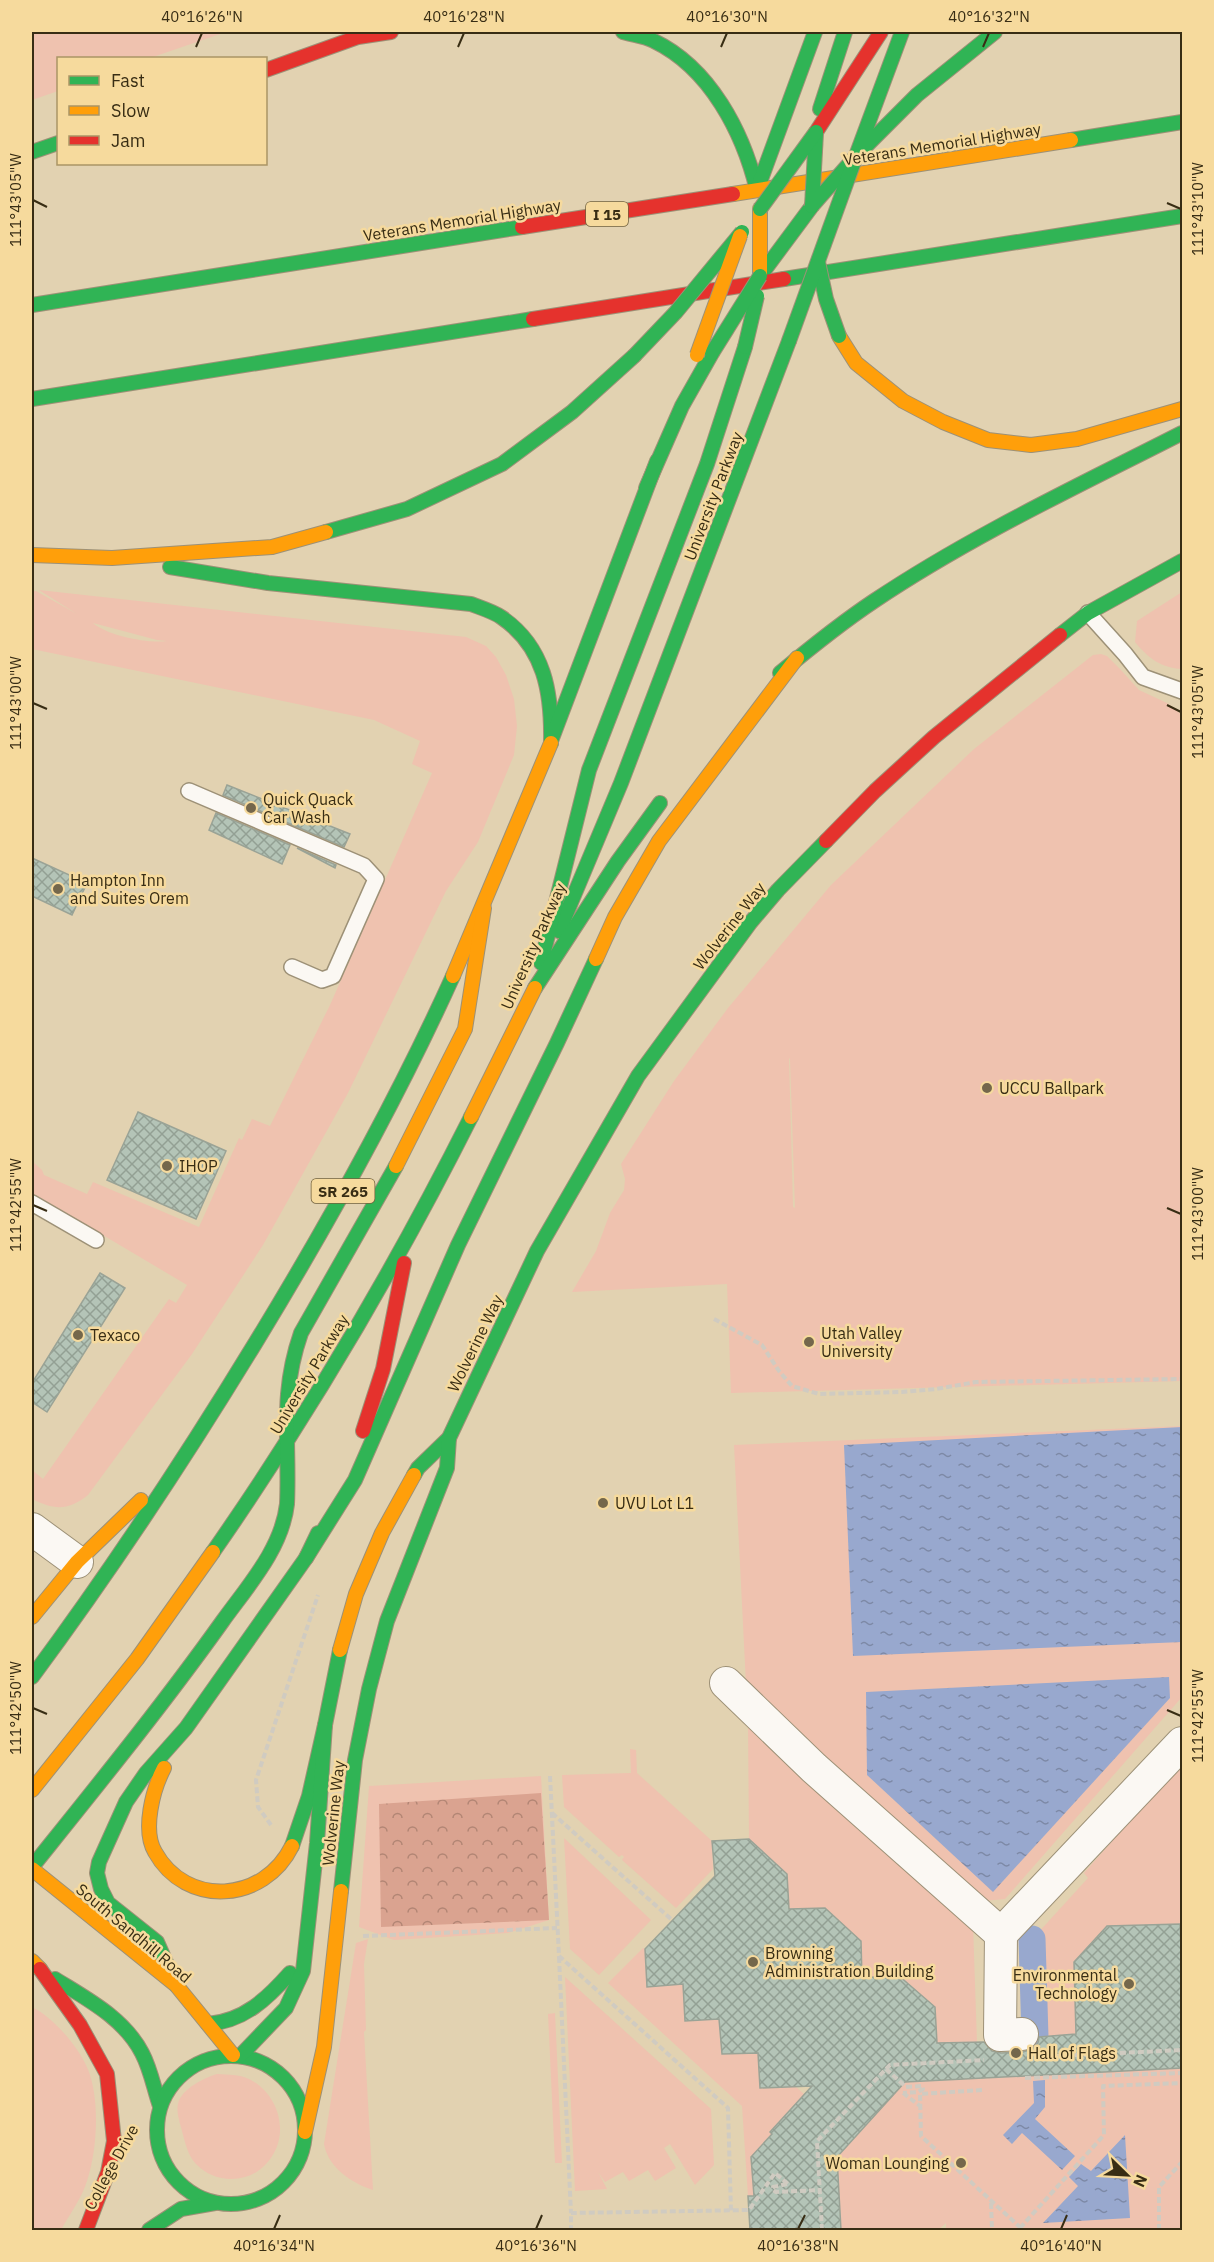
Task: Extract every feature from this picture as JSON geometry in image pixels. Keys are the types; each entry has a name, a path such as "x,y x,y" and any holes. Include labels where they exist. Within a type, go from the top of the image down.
{"main road":[{"path":"267,70 363,34 391,32"},
{"path":"535,988 589,770 706,464 745,347 760,276 760,209 757,190 751,165 733,125 714,93 670,51 657,41 623,32"},
{"name":"SR 265","path":"32,1677 122,1553 251,1352 320,1234 434,1018 484,909 550,742 697,356 815,32"},
{"path":"827,110 836,55 845,32"},
{"path":"32,555 112,558 272,547 406,509 502,464 572,412 634,356 676,312 760,209 816,132 827,110 880,32"},
{"name":"University Parkway","path":"32,1790 164,1621 286,1444 410,1234 535,988 621,783 789,341 902,32"},
{"path":"646,488 682,406 712,353 760,276 812,207 856,156 917,95 995,32"},
{"name":"Veterans Memorial Highway","path":"32,305 1182,122"},
{"path":"816,132 812,207 818,262 828,307 839,336 856,363 903,401 943,422 988,440 1031,446 1077,439 1182,409"},
{"path":"32,152 57,143"},
{"path":"32,399 1182,216"},
{"path":"738,713 797,658 862,607 955,550 1182,433"},
{"path":"112,558 268,583 471,604 500,616 520,634 537,656 548,680 552,706 550,742"},
{"name":"Wolverine Way","path":"236,2056 286,2008 303,1971 317,1843 325,1725 335,1669 356,1594 382,1533 418,1468 449,1438 537,1251 638,1076 750,923 778,890 934,737 1088,613 1182,561"},
{"path":"325,1725 301,1821 285,1861 266,1879 241,1891 219,1892 194,1887 179,1880 169,1871 153,1850 150,1821 151,1797 156,1782 186,1728 306,1558 355,1480 458,1245 624,900 659,841 797,658"},
{"path":"535,988 618,861 666,795"},
{"path":"32,1868 217,1631 265,1562 278,1538 285,1516 287,1378 293,1354 302,1333 391,1175 465,1029 484,909"},
{"path":"306,1558 346,1475 371,1412 384,1364 410,1234"},
{"name":"Wolverine Way","path":"305,2132 324,2047 355,1760 369,1689 387,1622 447,1468 449,1438"},
{"path":"32,1617 77,1562 181,1462"},
{"path":"176,1985 157,1942 108,1903 97,1873 99,1862 126,1802 146,1773 186,1728"},
{"name":"South Sandhill Road","path":"32,1868 176,1985 236,2056"},
{"path":"208,2024 220,2025 236,2020 254,2008 272,1993 306,1953"},
{"path":"34,1966 107,2013 134,2040 143,2054 160,2106"},
{"path":"34,1966 80,2025 107,2074 114,2141 108,2172 86,2230"},
{"path":"149,2230 181,2209 247,2203 271,2193 291,2175 302,2151 305,2132 304,2115 299,2099 279,2073 265,2063 249,2057 210,2058 188,2068 171,2085 160,2106 156,2120 157,2143 165,2165 179,2184 198,2198 218,2204"},
{"name":"College Drive","path":"145,2140 156,2120"},
{"name":"College Drive","path":"95,2230 112,2200"}],"street":[{"path":"32,1529 77,1562"},
{"path":"726,1683 814,1768 1001,1934"},
{"path":"1026,2046 1000,2035 1001,1934 1182,1743"}],"lane":[{"path":"1088,613 1143,677 1182,691"},
{"path":"189,791 364,866 376,879 333,976 322,980 292,967"},
{"path":"32,1203 96,1240"}],"path":[{"path":"714,1319 762,1345 792,1386 819,1394 902,1392 976,1382 1182,1379"},
{"path":"273,1828 258,1807 256,1780 319,1592"},
{"path":"550,1776 571,2213 571,2229 569,2230"},
{"path":"552,1812 672,1920"},
{"path":"360,1936 557,1928"},
{"path":"559,1956 728,2108 731,2211"},
{"path":"1026,2046 1182,2050"},
{"path":"822,2230 817,2141 890,2065 995,2059"},
{"path":"886,2069 906,2087 922,2086 921,2092 903,2093 920,2107"},
{"path":"1025,2079 1182,2073"},
{"path":"982,2090 920,2094 921,2136 1021,2229 1104,2135 1103,2086 1182,2083"},
{"path":"1160,2230 1159,2187 1182,2162"},
{"path":"571,2213 748,2210 775,2173 788,2184 773,2187 776,2192 820,2190"},
{"path":"991,2203 992,2230"}],"shaded area":[{"path":"32,32 226,32 153,57 57,57 57,91 32,100"},
{"path":"39,590 466,637 486,646 496,657 506,675 514,699 517,726 514,755 478,842 446,891 348,1093 263,1245 192,1354 88,1495 74,1504 54,1507 32,1499 32,1470 43,1479 169,1299 176,1303 187,1285 32,1193 32,1161 44,1175 87,1194 93,1182 199,1227 239,1138 242,1140 252,1119 270,1126 330,1005 432,773 412,764 420,741 374,720 32,649 32,591 36,591 77,614","holes":["93,623 167,641 128,638 107,631"]},
{"path":"1182,592 1182,669 1168,667 1156,661 1135,642 1137,621"},
{"name":"UCCU Ballpark","path":"1093,655 1107,656 1139,690 1167,703 1182,715 1182,1381 731,1393 727,1284 572,1292 596,1251 610,1213 624,1190 625,1179 621,1164 674,1081 728,1008 831,885 974,749","holes":["790,1059 795,1208 793,1207"]},
{"path":"1182,1426 1182,1697 1005,1899 984,1901 746,1684 734,1445"},
{"path":"748,1723 973,1924 977,2043 937,2043 935,2007 898,1975 862,1978 861,1941 825,1908 789,1909 787,1874 749,1839"},
{"path":"630,1749 636,1750 637,1773 712,1841 713,1869 676,1908 622,1860 624,1857 622,1855 619,1857 564,1807 562,1775 631,1773"},
{"path":"1182,1762 1182,1955 1181,1924 1107,1927 1076,2034 1040,2037 1037,1934 1088,1878 1084,1873"},
{"path":"541,1776 549,1920 508,1933 394,1940 359,1927 369,1786"},
{"path":"564,1838 651,1920 599,1975 570,1949"},
{"path":"368,1939 364,1964 366,2030 364,2032 373,2190 357,2183 335,2167 324,2144 356,1943"},
{"path":"643,1948 645,1949 647,1987 683,1984 685,2020 719,2019 758,2053 760,2088 795,2086 804,2094 809,2093 770,2132 772,2134 751,2157 754,2196 748,2196 742,2106 608,1983"},
{"path":"565,1977 711,2109 714,2165 695,2185 670,2144 664,2148 676,2168 655,2181 648,2170 629,2181 623,2172 605,2182 598,2172 607,2189 575,2191"},
{"path":"32,2007 49,2018 73,2044 89,2072 95,2098 95,2142 87,2181 61,2230 32,2230"},
{"path":"555,2013 562,2163 555,2163 548,2014"},
{"path":"1182,2068 1182,2230 946,2230 946,2223 938,2230 841,2230 837,2157 905,2082"},
{"path":"217,2074 241,2076 260,2086 269,2095 279,2118 280,2130 274,2154 259,2171 241,2178 231,2179 212,2175 196,2164 187,2149 178,2118 178,2104 188,2089"}],"green space":[{"path":"541,1793 549,1920 381,1927 379,1804"}],"water":[{"path":"1182,1427 1182,1642 853,1656 844,1445"},
{"path":"1169,1677 1170,1698 993,1892 867,1775 866,1692"},
{"path":"1045,2080 1045,2107 1035,2119 1075,2156 1062,2170 1022,2133 1012,2144 1003,2135 1034,2103 1033,2081"},
{"path":"1125,2135 1130,2218 1043,2223 1078,2186 1069,2177 1081,2164 1091,2171"}],"building":[{"path":"227,785 350,834 344,847 223,795"},
{"path":"216,813 290,845 282,864 209,830"},
{"path":"297,848 336,865 335,868"},
{"name":"Hampton Inn and Suites Orem","path":"32,858 87,883 72,915 32,896"},
{"name":"IHOP","path":"138,1112 226,1151 196,1219 107,1180"},
{"name":"Texaco","path":"100,1273 125,1288 47,1412 32,1402 32,1383"},
{"path":"749,1839 787,1874 789,1909 825,1908 861,1941 862,1978 898,1975 935,2007 937,2043 984,2042 992,2051 1023,2052 1032,2049 1038,2043 1039,2037 1076,2034 1074,1962 1107,1926 1180,1924 1182,2068 905,2082 837,2157 841,2230 750,2230 748,2196 754,2196 751,2157 772,2134 770,2132 812,2086 760,2088 758,2053 722,2054 719,2019 685,2021 683,1984 647,1987 645,1949 715,1876 712,1841"}],"waterway":[{"path":"1032,1939 1035,2037"}],"traffic: fast":[{"path":"623,32 650,39 674,53 708,85 733,124 743,146 757,190"},
{"path":"757,190 815,32"},
{"path":"820,109 845,32"},
{"path":"856,156 902,32"},
{"path":"856,156 917,95 995,32"},
{"path":"1071,140 1182,122"},
{"path":"760,209 816,132"},
{"path":"812,206 816,133"},
{"path":"32,152 57,143"},
{"path":"789,341 856,156"},
{"path":"812,206 856,156"},
{"path":"760,276 812,206"},
{"path":"784,279 1182,216"},
{"path":"32,305 522,227"},
{"path":"634,356 676,312 742,232"},
{"path":"818,262 826,299 839,336"},
{"path":"712,353 760,276"},
{"path":"745,347 757,296"},
{"path":"32,399 533,319"},
{"path":"559,931 621,783 789,341"},
{"path":"541,963 589,770 707,464 745,347"},
{"path":"646,488 682,406 712,353"},
{"path":"326,532 407,509 502,464 572,412 634,356"},
{"path":"780,673 862,609 911,577 1025,512 1182,433"},
{"path":"551,741 657,461"},
{"path":"1060,635 1088,613 1182,561"},
{"path":"170,567 268,583 471,604 494,613 516,629 528,642 543,672 550,706 551,743"},
{"path":"535,988 618,861 660,803"},
{"path":"414,1475 418,1468 449,1438 537,1251 638,1076 750,923 778,890 826,841"},
{"path":"306,1558 355,1480 458,1245 596,959"},
{"path":"32,1677 148,1512 283,1298 385,1116 453,976"},
{"path":"213,1552 249,1500 350,1339 471,1117"},
{"path":"32,1867 129,1746 271,1552 284,1521 287,1504 288,1398 294,1356 301,1333 396,1166"},
{"path":"341,1891 355,1760 369,1689 387,1621 447,1468 449,1438"},
{"path":"176,1985 157,1942 108,1903 97,1873 99,1862 126,1802 146,1773 186,1728 306,1558 318,1533"},
{"path":"240,2056 286,2008 303,1971 317,1843 325,1725 340,1650"},
{"path":"292,1846 309,1796 325,1725"},
{"path":"208,2024 233,2018 254,2007 273,1992 290,1973"},
{"path":"55,1979 104,2010 125,2029 145,2059 160,2106"},
{"path":"231,2056 259,2061 284,2077 300,2102 305,2130 300,2158 284,2183 259,2199 231,2204 203,2199 178,2183 162,2158 157,2130 162,2102 178,2077 203,2061 231,2056"},
{"path":"149,2230 181,2209 215,2203"}],"traffic: slow":[{"path":"733,194 1071,140"},
{"path":"760,209 760,276"},
{"path":"697,355 740,236"},
{"path":"839,336 856,363 903,401 943,422 988,440 1031,445 1077,439 1182,409"},
{"path":"32,555 112,558 272,547 326,532"},
{"path":"596,959 615,917 659,841 797,658"},
{"path":"453,976 551,743"},
{"path":"396,1166 465,1029 484,908"},
{"path":"471,1117 535,988"},
{"path":"340,1650 356,1594 382,1533 414,1475"},
{"path":"32,1617 77,1562 141,1500"},
{"path":"32,1790 137,1659 213,1552"},
{"path":"164,1768 150,1810 149,1833 155,1852 169,1870 186,1883 205,1890 225,1891 245,1888 263,1879 279,1865 292,1846"},
{"path":"32,1869 176,1985 233,2055"},
{"path":"305,2132 324,2047 341,1891"},
{"path":"32,1961 40,1969"}],"traffic: jam":[{"path":"267,70 358,37 391,32"},
{"path":"816,132 881,32"},
{"path":"522,227 733,194"},
{"path":"533,319 784,279"},
{"path":"826,841 875,791 934,737 1060,635"},
{"path":"363,1431 383,1369 404,1263"},
{"path":"40,1969 80,2025 107,2074 114,2141 108,2172 86,2230"}],"place":[{"name":"Quick Quack Car Wash","path":"251,808"},
{"name":"Hampton Inn and Suites Orem","path":"58,889"},
{"name":"UCCU Ballpark","path":"987,1088"},
{"name":"IHOP","path":"167,1166"},
{"name":"Texaco","path":"78,1335"},
{"name":"Utah Valley University","path":"809,1342"},
{"name":"UVU Lot L1","path":"603,1503"},
{"name":"Browning Administration Building","path":"753,1962"},
{"name":"Environmental Technology","path":"1129,1984"},
{"name":"Hall of Flags","path":"1016,2053"},
{"name":"Woman Lounging","path":"961,2163"}]}
